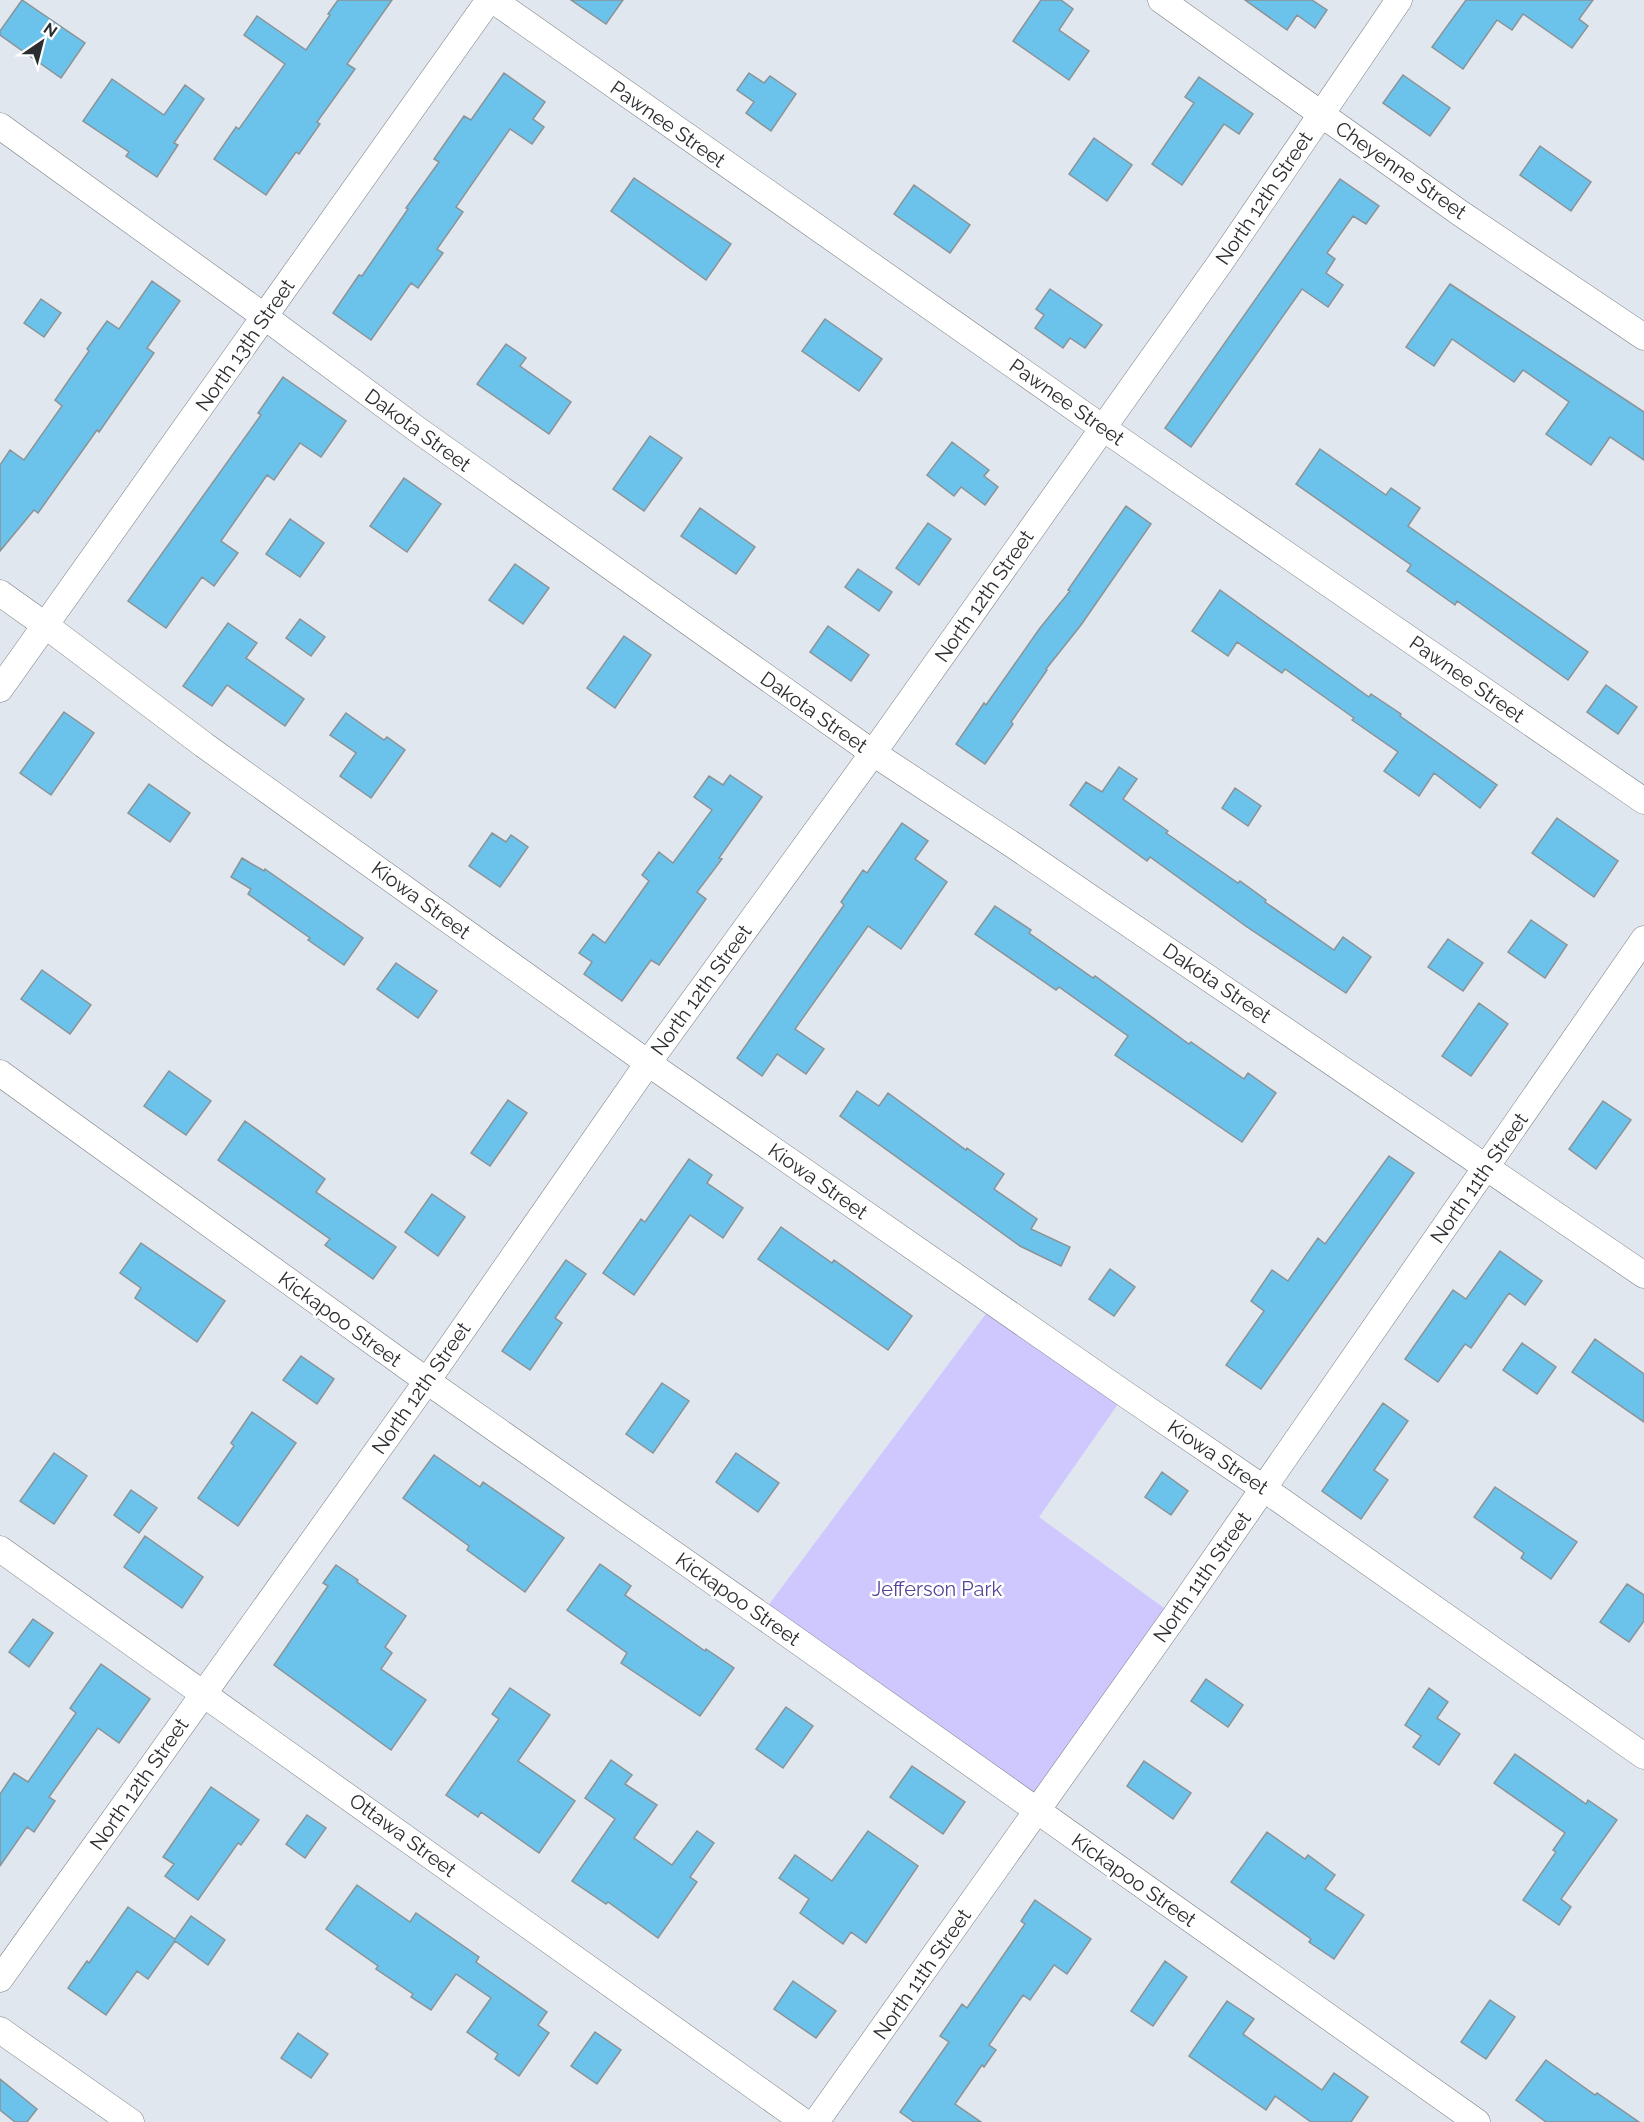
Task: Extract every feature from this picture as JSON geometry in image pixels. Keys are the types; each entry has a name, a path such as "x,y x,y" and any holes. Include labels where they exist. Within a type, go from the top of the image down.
{"street":[{"name":"North 13th Street","path":"0,689 491,0"},
{"name":"Pawnee Street","path":"491,0 1103,428 1644,801"},
{"name":"Cheyenne Street","path":"1161,0 1460,213 1644,337"},
{"name":"North 12th Street","path":"0,1979 426,1382 648,1063 873,753 1220,263 1399,0"},
{"name":"Dakota Street","path":"0,126 418,430 873,753 1016,847 1644,1275"},
{"name":"Kiowa Street","path":"0,593 204,745 648,1063 1263,1488 1644,1756"},
{"name":"North 11th Street","path":"816,2122 1037,1812 1644,939"},
{"name":"Kickapoo Street","path":"0,1073 426,1382 761,1615 1477,2122"},
{"name":"Ottawa Street","path":"0,1549 804,2122"},
{"path":"0,2030 131,2122"}],"green space":[{"name":"Jefferson Park","path":"994,1303 1125,1394 1039,1517 1175,1616 1037,1812 761,1615"}],"building":[{"path":"22,0 85,43 61,78 0,35 0,31"},
{"path":"338,0 392,0 347,64 355,69 317,122 320,124 299,154 296,152 266,195 214,159 236,127 239,129 285,64 244,35 257,16 306,50"},
{"path":"571,0 623,0 606,24"},
{"path":"1041,0 1061,0 1073,9 1059,30 1089,51 1069,80 1013,41"},
{"path":"1245,0 1312,0 1327,10 1315,28 1297,15 1287,30"},
{"path":"1466,0 1593,0 1579,19 1588,26 1572,48 1523,14 1512,30 1497,20 1463,69 1432,47"},
{"path":"504,73 545,102 533,119 544,127 532,144 510,129 456,207 463,212 437,249 443,253 418,288 411,283 371,340 333,313 359,275 362,276 408,209 406,208 439,162 434,159 464,116 471,120"},
{"path":"749,73 764,83 770,76 796,94 771,131 746,113 754,102 737,90"},
{"path":"1403,75 1450,108 1430,136 1383,103"},
{"path":"1199,77 1253,114 1239,134 1224,124 1182,185 1152,164 1194,103 1185,97"},
{"path":"112,79 164,115 185,85 204,99 174,143 178,145 157,177 126,156 129,152 83,121"},
{"path":"1094,138 1132,165 1107,201 1069,174"},
{"path":"1540,146 1591,182 1571,211 1520,175"},
{"path":"634,178 731,244 706,280 611,211"},
{"path":"1340,179 1379,206 1366,224 1353,216 1327,253 1335,259 1326,273 1343,285 1328,307 1302,289 1191,447 1165,428"},
{"path":"914,185 970,225 950,253 894,214"},
{"path":"152,281 180,301 147,348 154,353 99,432 97,430 38,513 34,510 0,551 0,465 10,450 24,460 62,406 55,400 107,321 119,329"},
{"path":"1450,284 1644,412 1644,460 1610,437 1591,465 1546,434 1569,402 1523,370 1514,382 1452,339 1434,366 1406,347"},
{"path":"1050,289 1102,325 1085,348 1070,338 1063,348 1035,328 1044,315 1036,309"},
{"path":"41,299 61,313 44,337 24,323"},
{"path":"825,319 882,359 859,391 802,351"},
{"path":"506,344 526,358 520,366 571,402 549,434 477,384"},
{"path":"283,377 346,421 321,457 300,443 274,480 267,475 221,541 238,553 214,586 202,577 166,628 128,601 261,415 258,413"},
{"path":"650,436 682,458 644,511 613,489"},
{"path":"952,442 989,470 984,476 998,487 985,505 961,487 954,496 927,475"},
{"path":"1320,449 1386,495 1391,488 1420,508 1408,526 1588,652 1568,680 1457,601 1455,605 1407,571 1411,565 1296,484"},
{"path":"404,478 441,504 407,552 370,526"},
{"path":"1126,506 1151,524 1081,625 1046,669 1011,722 1013,724 985,764 956,744 984,703 986,705 1040,628 1070,591 1068,590"},
{"path":"700,508 755,547 736,574 681,536"},
{"path":"290,519 324,543 300,577 266,554"},
{"path":"928,523 951,539 919,585 896,568"},
{"path":"515,564 549,588 523,624 489,600"},
{"path":"858,569 892,592 879,611 845,587"},
{"path":"1220,590 1369,697 1371,694 1401,714 1400,716 1497,785 1480,808 1434,773 1419,796 1384,771 1398,752 1352,720 1354,718 1285,669 1282,673 1237,642 1228,656 1192,631"},
{"path":"300,619 325,637 311,656 286,638"},
{"path":"228,623 257,643 246,658 304,699 285,726 227,685 212,706 183,686"},
{"path":"828,626 869,655 851,681 810,652"},
{"path":"624,636 651,655 615,708 587,688"},
{"path":"1606,685 1637,707 1618,734 1587,712"},
{"path":"64,712 94,733 51,795 20,773"},
{"path":"346,713 384,740 387,737 405,750 371,798 340,776 356,753 330,735"},
{"path":"1119,767 1137,779 1123,799 1168,831 1166,833 1238,883 1240,881 1266,900 1265,902 1334,950 1343,937 1371,957 1346,993 1247,927 1150,857 1147,861 1070,805 1086,782 1102,792"},
{"path":"730,775 762,797 719,858 722,859 697,892 706,899 659,965 651,960 622,1001 584,974 592,962 579,953 593,934 605,943 649,881 642,875 659,852 673,863 712,810 694,797 709,776 723,785"},
{"path":"149,784 190,813 170,842 128,813"},
{"path":"1235,788 1261,806 1248,826 1222,808"},
{"path":"1557,818 1618,861 1594,897 1532,853"},
{"path":"902,823 928,841 915,859 947,882 901,949 868,926 795,1029 824,1049 806,1074 777,1054 762,1076 737,1058 844,905 841,902 863,870 867,873"},
{"path":"492,833 506,842 511,835 528,847 500,887 469,866"},
{"path":"242,858 264,871 265,869 363,938 344,965 248,894 251,889 231,877"},
{"path":"995,906 1031,930 1029,933 1093,978 1095,976 1189,1044 1191,1042 1244,1079 1248,1073 1276,1093 1242,1142 1115,1055 1128,1036 1059,987 1056,990 975,934"},
{"path":"1531,920 1567,945 1545,978 1508,952"},
{"path":"1448,939 1483,963 1463,991 1428,967"},
{"path":"396,963 437,991 418,1018 377,989"},
{"path":"42,970 91,1005 70,1034 21,999"},
{"path":"1479,1003 1508,1024 1471,1076 1442,1056"},
{"path":"169,1071 211,1101 186,1135 144,1106"},
{"path":"857,1091 879,1106 888,1093 966,1150 967,1148 1004,1174 994,1189 1037,1219 1031,1229 1070,1247 1061,1266 1020,1246 840,1116"},
{"path":"508,1100 527,1113 490,1166 471,1153"},
{"path":"1603,1101 1631,1120 1596,1169 1569,1149"},
{"path":"245,1121 325,1179 316,1192 396,1247 373,1279 325,1245 330,1239 218,1160"},
{"path":"1389,1156 1414,1173 1261,1389 1226,1365 1264,1311 1251,1301 1272,1270 1288,1281 1318,1238 1325,1244"},
{"path":"689,1159 712,1175 707,1183 743,1208 723,1238 690,1215 634,1295 603,1273 641,1219 645,1222"},
{"path":"432,1194 465,1217 438,1256 405,1232"},
{"path":"781,1227 832,1263 834,1260 912,1316 888,1350 758,1259"},
{"path":"141,1243 225,1301 197,1342 135,1298 141,1288 120,1273"},
{"path":"1500,1251 1542,1281 1525,1305 1509,1293 1471,1348 1465,1344 1438,1382 1405,1359 1453,1290 1466,1299"},
{"path":"566,1260 586,1274 555,1318 562,1323 530,1370 502,1351"},
{"path":"1110,1269 1135,1287 1114,1316 1089,1299"},
{"path":"1595,1339 1644,1374 1644,1422 1572,1372"},
{"path":"1522,1343 1556,1367 1537,1394 1503,1370"},
{"path":"301,1356 334,1379 317,1404 283,1380"},
{"path":"662,1383 689,1401 653,1453 626,1434"},
{"path":"1383,1403 1408,1421 1374,1470 1388,1480 1361,1519 1322,1491"},
{"path":"252,1412 296,1443 238,1526 198,1498 234,1446 231,1443"},
{"path":"54,1453 87,1476 54,1524 20,1501"},
{"path":"736,1453 779,1483 758,1512 716,1482"},
{"path":"434,1455 480,1487 483,1482 564,1538 525,1592 467,1550 469,1546 403,1498"},
{"path":"1162,1472 1188,1491 1171,1515 1145,1497"},
{"path":"1495,1487 1577,1542 1551,1579 1521,1558 1524,1553 1474,1517"},
{"path":"131,1490 157,1508 139,1533 114,1515"},
{"path":"145,1536 203,1577 182,1608 124,1567"},
{"path":"600,1564 631,1586 625,1595 705,1651 706,1649 734,1668 700,1716 621,1663 627,1653 567,1610"},
{"path":"336,1565 406,1616 385,1647 392,1653 381,1669 426,1700 391,1750 274,1665 328,1586 323,1583"},
{"path":"1627,1584 1644,1595 1644,1621 1629,1642 1600,1622"},
{"path":"33,1619 53,1633 29,1667 9,1652"},
{"path":"101,1664 150,1699 119,1743 98,1728 49,1797 55,1801 34,1832 27,1827 0,1866 0,1794 14,1773 28,1782 76,1713 70,1708"},
{"path":"1206,1679 1243,1705 1228,1727 1191,1701"},
{"path":"510,1688 550,1715 518,1761 575,1801 539,1853 481,1812 478,1817 446,1795 499,1719 492,1714"},
{"path":"1429,1688 1448,1702 1437,1718 1460,1734 1439,1765 1413,1747 1421,1736 1405,1725"},
{"path":"786,1707 813,1726 783,1768 756,1749"},
{"path":"1515,1754 1586,1804 1588,1800 1617,1820 1561,1899 1571,1907 1559,1925 1523,1900 1556,1852 1553,1850 1565,1833 1494,1783"},
{"path":"611,1760 632,1775 625,1784 657,1805 634,1838 672,1865 697,1831 714,1843 690,1877 697,1882 658,1938 608,1902 606,1904 572,1881 615,1819 585,1798"},
{"path":"1144,1761 1191,1793 1173,1819 1127,1786"},
{"path":"912,1766 965,1802 943,1834 890,1797"},
{"path":"211,1787 259,1820 241,1845 238,1843 198,1900 165,1876 174,1864 163,1857"},
{"path":"307,1815 326,1828 305,1858 286,1844"},
{"path":"868,1831 918,1866 866,1943 851,1932 843,1944 800,1913 809,1899 779,1878 795,1855 832,1881"},
{"path":"1267,1832 1305,1859 1308,1855 1335,1875 1325,1889 1364,1915 1334,1959 1309,1942 1311,1939 1231,1882"},
{"path":"357,1885 410,1922 416,1913 479,1957 476,1962 547,2012 538,2025 549,2033 519,2076 495,2059 498,2054 467,2032 491,1998 456,1974 431,2010 411,1997 413,1994 376,1969 378,1966 326,1929"},
{"path":"1035,1900 1091,1939 1067,1974 1054,1965 1030,2000 1023,1995 989,2045 996,2050 984,2067 982,2065 955,2104 981,2122 914,2122 900,2112 949,2042 940,2036 962,2004 967,2008 1025,1924 1021,1921"},
{"path":"128,1907 175,1939 191,1916 225,1940 208,1965 175,1941 148,1979 137,1971 106,2015 68,1988 87,1961 89,1963"},
{"path":"1165,1961 1187,1977 1153,2026 1131,2011"},
{"path":"793,1981 836,2011 816,2038 774,2009"},
{"path":"1490,2000 1515,2017 1486,2059 1461,2042"},
{"path":"1227,2001 1254,2019 1243,2034 1322,2090 1334,2073 1368,2097 1351,2122 1311,2122 1275,2096 1266,2110 1189,2056"},
{"path":"595,2032 621,2050 597,2084 571,2066"},
{"path":"298,2033 328,2054 311,2078 281,2058"},
{"path":"1546,2060 1595,2095 1597,2093 1639,2122 1546,2122 1516,2100"},
{"path":"0,2079 37,2109 27,2122 15,2122 0,2110"}]}
